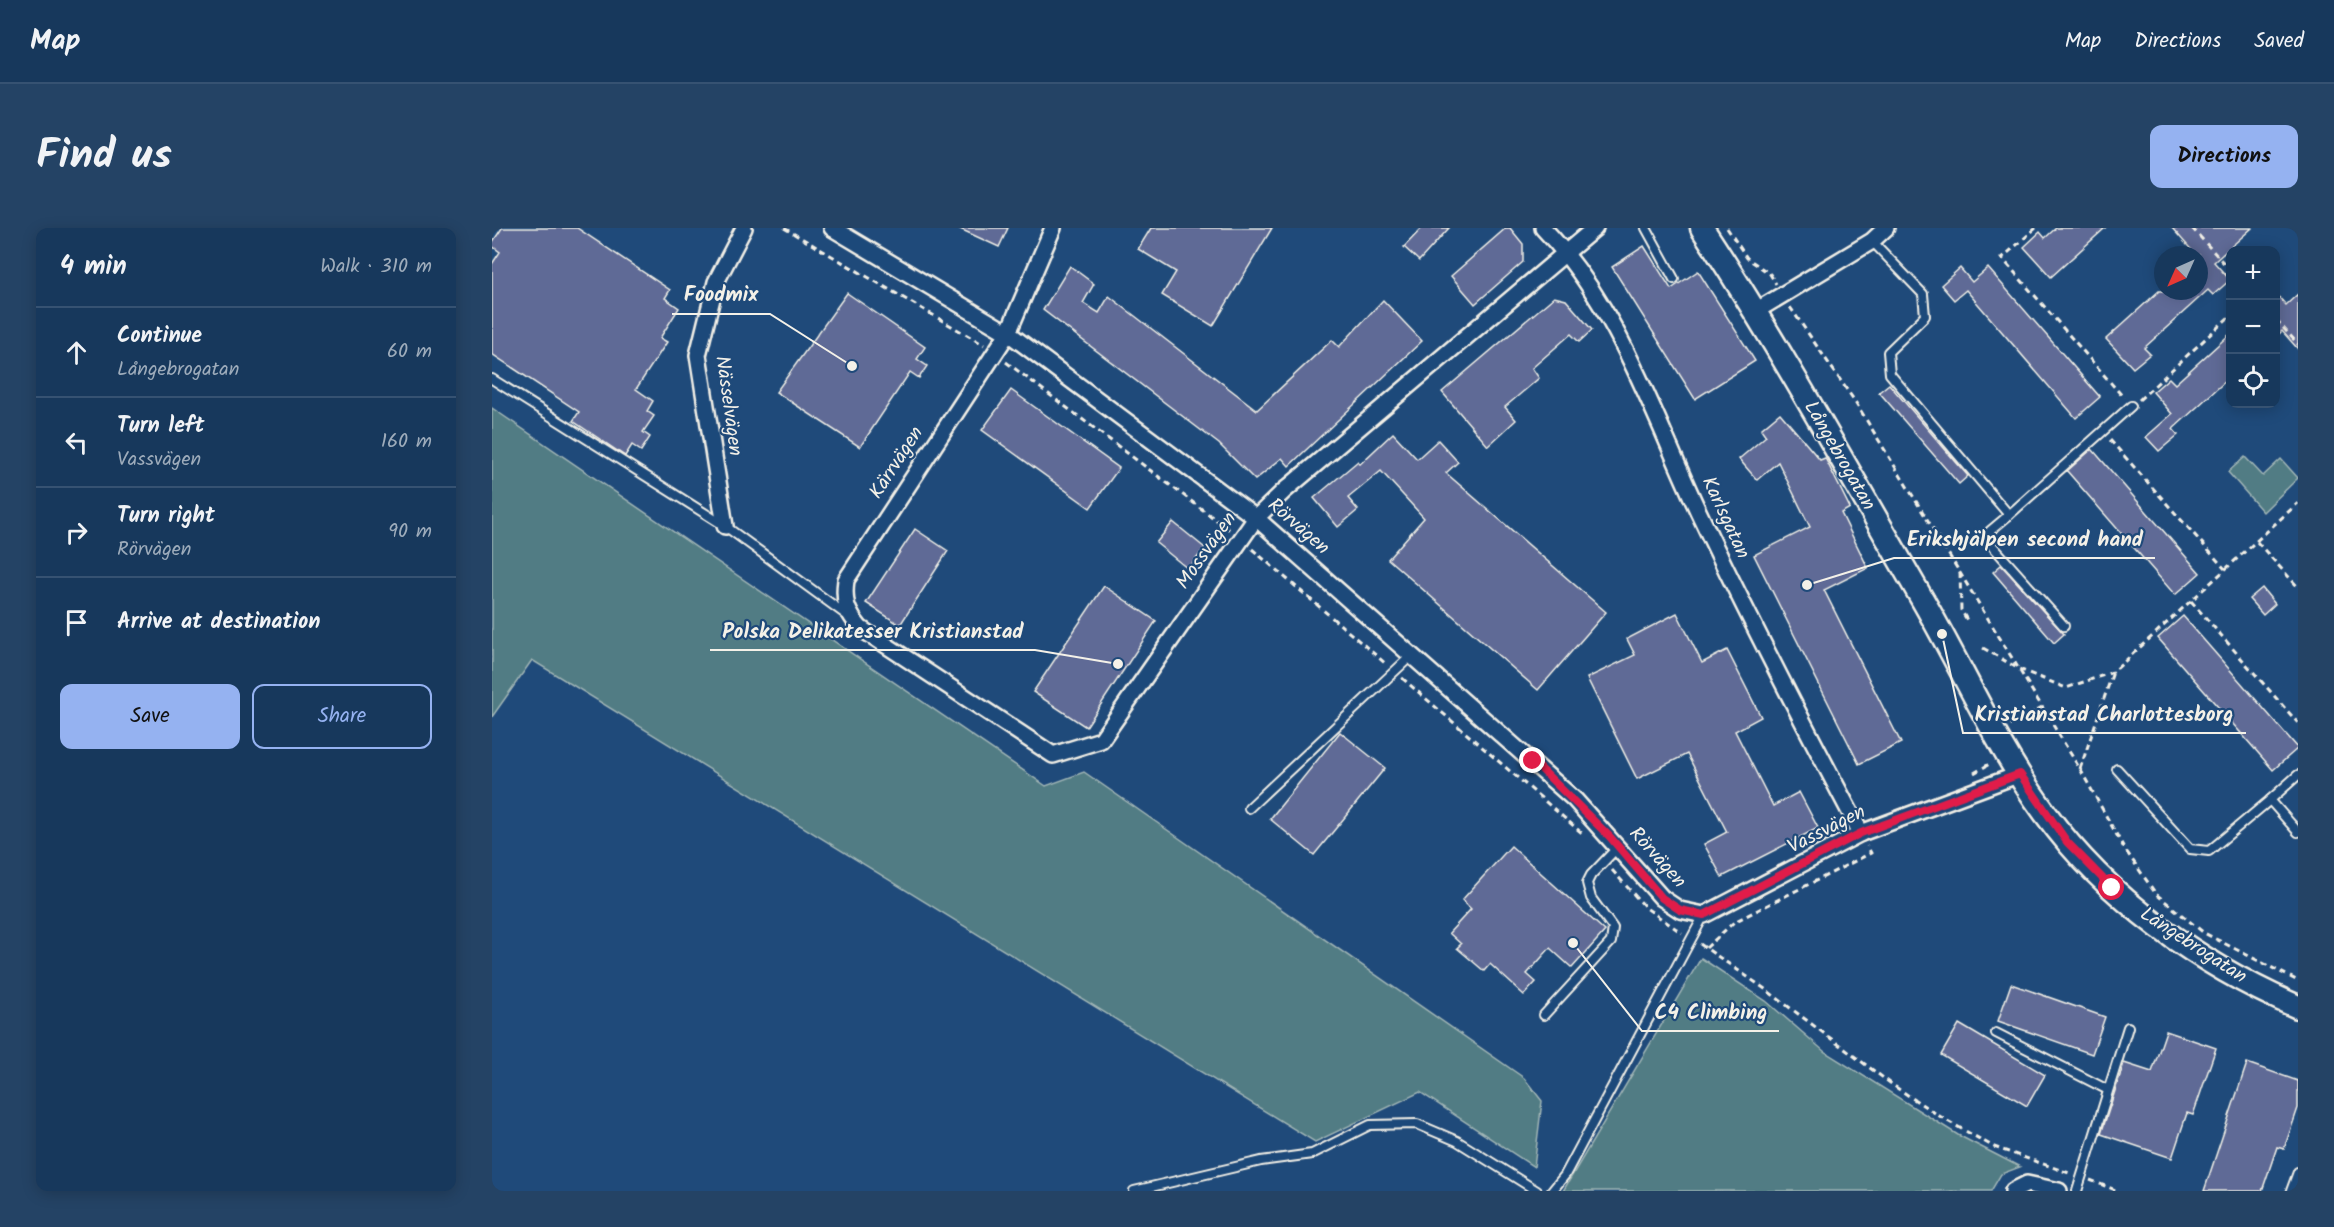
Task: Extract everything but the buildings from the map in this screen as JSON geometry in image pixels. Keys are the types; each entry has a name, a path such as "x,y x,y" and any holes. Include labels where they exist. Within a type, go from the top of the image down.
{"main road":[{"name":"Långebrogatan","path":"1702,228 1835,448 2020,774 2067,842 2134,907 2164,931 2224,969 2298,1007"}],"street":[{"name":"Nässelvägen","path":"725,526 698,355 716,282 744,228"},
{"name":"Rörvägen","path":"832,228 1008,333 1256,518 1575,800 1662,898 1673,907 1697,914"},
{"name":"Kärrvägen","path":"854,620 847,612 845,603 846,580 1008,333 1053,228"},
{"name":"Karlsgatan","path":"1543,228 1566,252 1617,333 1741,602 1861,833"},
{"name":"Mossvägen","path":"854,620 860,628 1053,755 1101,740 1256,518 1284,491 1595,228"},
{"path":"1754,312 1872,241 1886,228"},
{"name":"Vassvägen","path":"1697,914 1861,833 2020,774"},
{"path":"2013,1191 2027,1184 2059,1191"}],"lane":[{"path":"1646,228 1674,279"},
{"path":"1872,241 1923,294 1925,316 1888,352 1890,374 2009,515"},
{"path":"492,380 725,526 854,620"},
{"path":"2064,626 1989,543 1990,531 2132,406"},
{"path":"1250,808 1412,654"},
{"path":"2117,769 2190,849 2209,851 2298,775"},
{"path":"2270,800 2298,832"},
{"path":"1544,1015 1611,942 1613,928 1587,891 1591,875 1618,847"},
{"path":"1552,1191 1570,1165 1692,940 1697,914"},
{"path":"2077,1191 2128,1027"},
{"path":"1996,1033 2108,1090"},
{"path":"1134,1191 1261,1161 1312,1154 1370,1125 1417,1124 1457,1141 1537,1191"},
{"path":"2291,1191 2298,1172"}],"path":[{"path":"784,228 968,334 1241,539 1542,801 1560,811 1590,841 1620,882 1646,909 1765,989 1832,1041 1944,1119 1994,1147 2118,1191"},
{"path":"1727,228 1747,258 1770,274 1831,364 2019,669 2124,848 2156,894 2204,933 2298,981"},
{"path":"2036,228 2002,258 2132,406 2226,320"},
{"path":"2192,228 2226,266"},
{"path":"2280,324 2298,344"},
{"path":"2103,432 2225,569"},
{"path":"1983,648 2019,669 2066,688 2113,672 2298,503"},
{"path":"2256,541 2298,587"},
{"path":"1960,572 1961,610 1967,620"},
{"path":"2191,601 2298,723"},
{"path":"2080,770 2113,672"}],"green space":[{"path":"492,408 1046,786 1084,772 1524,1078 1542,1101 1534,1167 1420,1092 1315,1142 532,660 492,717"},
{"path":"2245,457 2263,476 2281,459 2298,478 2263,512 2228,472"},
{"path":"1701,958 1766,1001 1825,1052 1958,1135 2020,1167 2001,1174 1991,1191 1563,1191"}],"place":[{"name":"Foodmix","path":"852,366"},
{"name":"Erikshjälpen second hand","path":"1807,585"},
{"name":"Kristianstad Charlottesborg","path":"1942,634"},
{"name":"Polska Delikatesser Kristianstad","path":"1118,664"},
{"name":"C4 Climbing","path":"1573,943"}],"route":[{"path":"1533,761 1610,837 1662,898 1673,907 1690,913 1704,915 1734,902 1861,833 2020,774 2044,812 2067,842 2112,888"}]}
